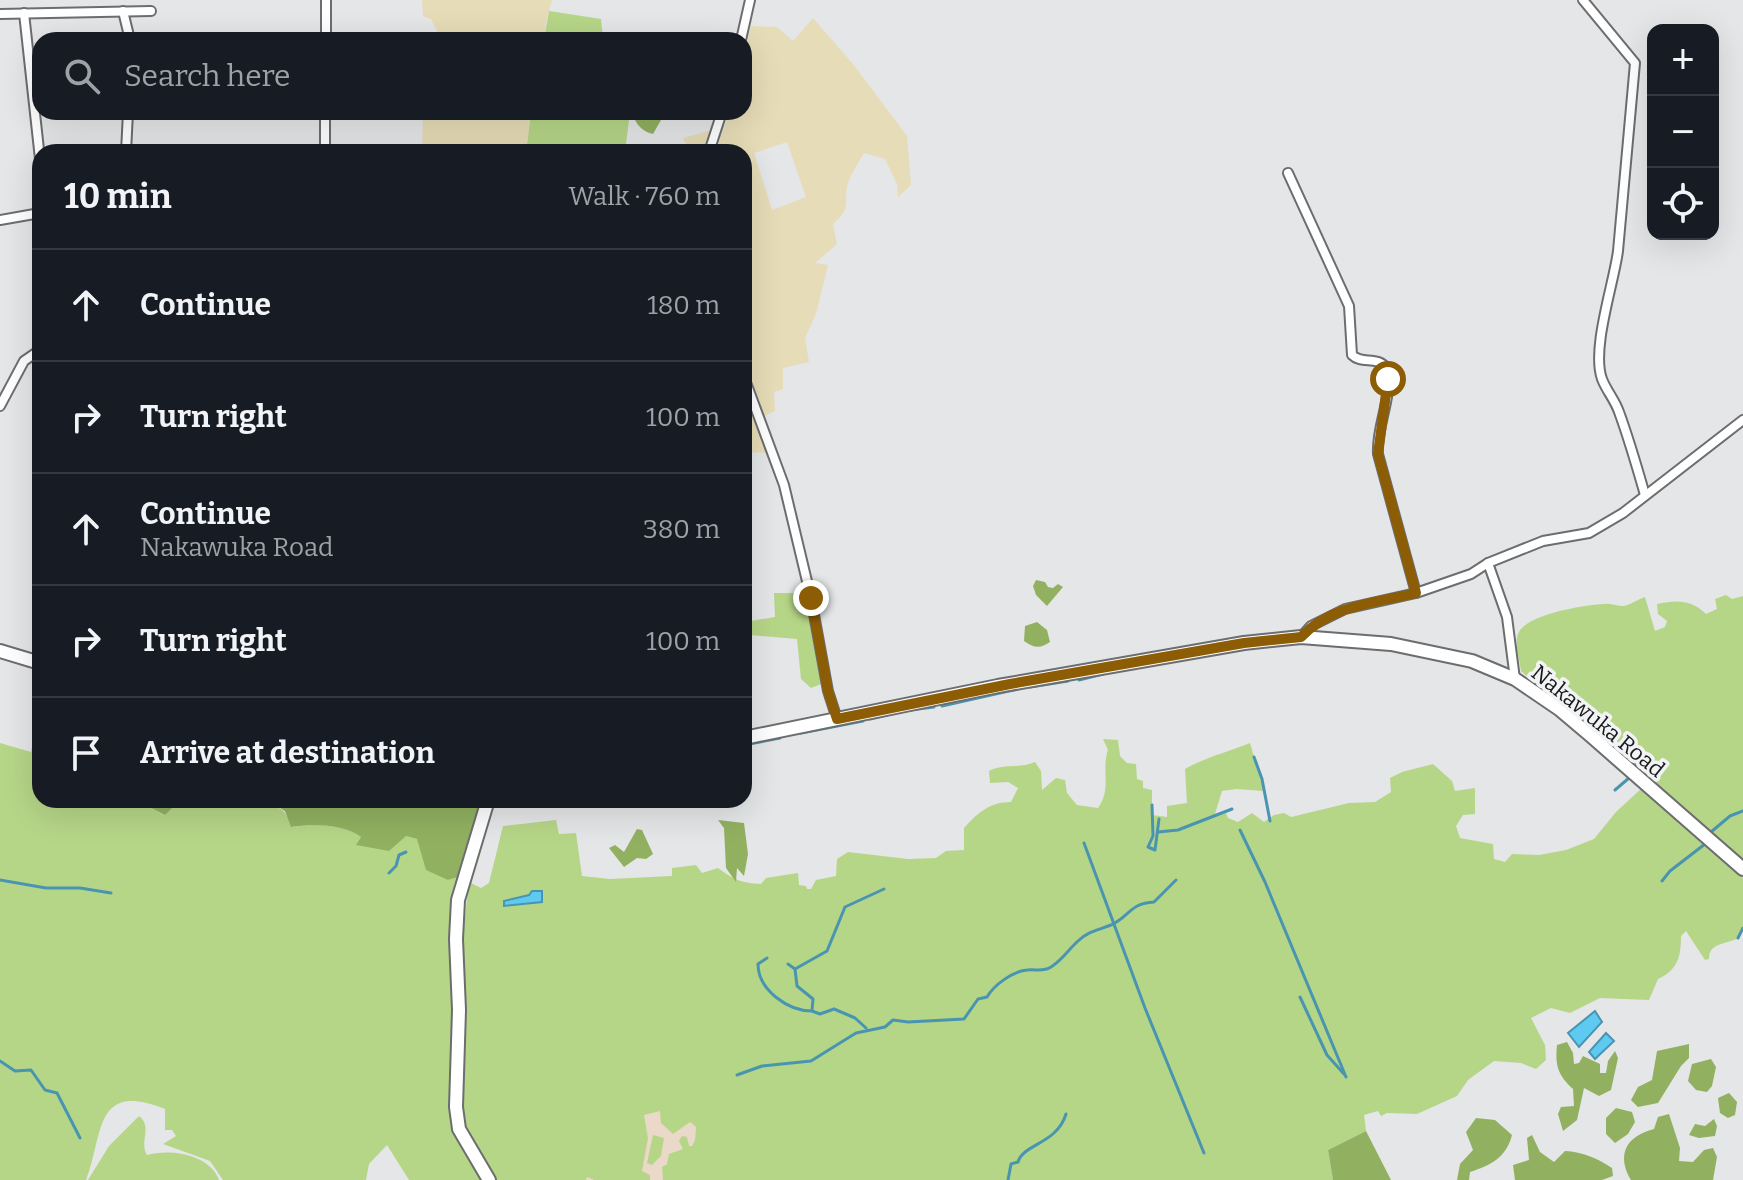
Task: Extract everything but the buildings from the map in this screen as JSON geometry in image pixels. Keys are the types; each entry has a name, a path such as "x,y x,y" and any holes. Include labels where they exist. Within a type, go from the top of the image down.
{"main road":[{"name":"Nakawuka Road","path":"752,736 1010,684 1244,643 1301,637 1391,644 1447,654 1495,669 1515,679 1559,709 1743,869"},
{"path":"0,651 32,661"},
{"path":"486,808 458,900 456,1107 457,1125 489,1180"}],"street":[{"path":"326,0 326,32"},
{"path":"743,32 750,0"},
{"path":"1583,0 1635,63 1618,251 1605,312 1601,354 1602,378 1620,414 1645,495"},
{"path":"123,11 128,32"},
{"path":"0,14 151,11"},
{"path":"24,13 32,86"},
{"path":"36,120 38,144"},
{"path":"126,144 128,120"},
{"path":"325,120 325,144"},
{"path":"712,144 719,120"},
{"path":"1288,173 1349,306 1352,355 1356,359 1379,361 1387,369 1388,386 1378,454 1416,593"},
{"path":"0,220 32,213"},
{"path":"0,406 24,361 32,356"},
{"path":"752,399 786,493 811,598 828,691 837,719"},
{"path":"1301,637 1311,626 1345,609 1416,593 1471,574 1488,563 1543,541 1589,533 1615,518 1743,420"},
{"path":"1488,563 1507,617 1515,679"}],"shaded area":[{"path":"654,1111 691,1122 696,1127 691,1146 662,1167 663,1180 586,1180 590,1155 648,1138 644,1115"}],"green space":[{"path":"549,11 601,19 602,32 545,32"},
{"path":"530,120 629,120 626,144 527,144"},
{"path":"636,120 661,120 653,134"},
{"path":"1036,580 1045,582 1048,587 1058,584 1063,587 1047,606 1036,595 1033,586"},
{"path":"807,587 824,683 811,688 801,679 797,639 752,635 752,621 775,617 774,593 794,593"},
{"path":"1726,595 1732,599 1743,596 1743,861 1521,671 1517,648 1518,634 1523,627 1556,612 1606,604 1625,606 1645,597 1655,631 1665,627 1667,621 1658,614 1657,604 1683,602 1706,614 1717,609 1715,599"},
{"path":"1037,622 1047,630 1050,642 1040,647 1024,641 1025,626"},
{"path":"1103,739 1118,740 1120,756 1127,763 1136,764 1137,779 1143,781 1143,788 1152,790 1152,815 1167,817 1167,806 1187,803 1185,769 1250,743 1264,791 1222,791 1215,814 1225,811 1228,818 1238,822 1252,813 1264,822 1284,813 1291,817 1349,803 1375,802 1391,792 1390,778 1433,764 1452,781 1455,791 1475,788 1475,814 1463,815 1456,826 1460,838 1493,844 1494,859 1505,862 1512,854 1539,855 1566,850 1594,839 1616,812 1643,787 1743,878 1743,928 1738,938 1715,947 1709,959 1705,960 1686,931 1681,936 1677,962 1658,979 1649,1000 1600,998 1570,1013 1551,1008 1531,1018 1545,1045 1546,1060 1536,1069 1521,1063 1494,1061 1468,1080 1457,1096 1417,1114 1387,1113 1381,1116 1378,1111 1364,1115 1366,1131 1328,1150 1333,1180 663,1180 662,1167 667,1164 669,1154 683,1149 679,1141 682,1136 687,1137 689,1146 692,1146 696,1127 690,1122 673,1134 661,1123 660,1111 644,1115 648,1138 642,1171 650,1175 650,1180 594,1180 587,1177 586,1180 495,1180 471,1142 461,1117 462,942 469,882 481,888 489,883 503,826 556,820 559,834 576,833 582,876 610,879 672,876 672,868 696,865 702,873 718,868 738,880 754,884 761,884 766,878 798,873 799,885 811,889 816,880 836,876 837,859 848,852 908,859 936,858 946,851 964,850 964,828 984,809 1011,802 1018,788 1008,782 990,783 989,771 995,769 1035,762 1041,771 1042,790 1056,778 1065,780 1067,793 1077,805 1098,808 1104,794 1108,750"},
{"path":"0,743 31,752 32,747 32,808 151,808 164,815 171,808 279,808 292,827 328,826 345,830 361,837 357,845 406,836 417,839 448,880 458,877 451,1106 486,1180 409,1180 387,1145 369,1164 366,1180 223,1180 210,1161 163,1144 176,1136 172,1130 165,1130 165,1109 142,1102 125,1102 113,1107 105,1117 86,1180 0,1180"},
{"path":"151,808 172,808 165,815"},
{"path":"280,808 482,808 471,847 458,877 448,880 426,870 417,839 406,836 389,851 356,845 361,837 345,830 328,826 291,827 285,811"},
{"path":"718,820 744,823 748,854 744,876 737,868 736,882 726,868 724,828"},
{"path":"637,829 642,830 653,854 646,859 637,858 624,867 609,848 615,845 624,852"},
{"path":"1567,1042 1574,1064 1579,1063 1583,1056 1600,1064 1600,1073 1606,1073 1608,1061 1615,1051 1618,1058 1611,1090 1599,1096 1584,1088 1577,1120 1563,1131 1558,1114 1561,1107 1574,1106 1573,1089 1559,1070 1556,1052 1557,1045"},
{"path":"1689,1044 1689,1058 1658,1103 1638,1107 1631,1100 1638,1087 1652,1080 1657,1051"},
{"path":"1711,1059 1716,1067 1712,1086 1707,1092 1696,1090 1688,1081 1692,1064"},
{"path":"1729,1093 1737,1102 1735,1115 1728,1118 1720,1113 1718,1098"},
{"path":"1616,1108 1632,1112 1635,1122 1628,1134 1615,1143 1606,1134 1606,1118"},
{"path":"1669,1114 1680,1148 1679,1161 1693,1162 1704,1150 1713,1148 1717,1157 1713,1180 1631,1180 1624,1162 1626,1148 1636,1136 1654,1129 1658,1117"},
{"path":"139,1116 146,1129 144,1145 147,1155 187,1155 206,1164 219,1180 88,1180 109,1146"},
{"path":"1476,1118 1495,1120 1512,1135 1506,1150 1497,1160 1470,1172 1469,1180 1457,1180 1460,1164 1473,1150 1466,1132"},
{"path":"1714,1119 1717,1126 1715,1136 1699,1138 1689,1135 1695,1124 1705,1126"},
{"path":"1366,1131 1391,1180 1333,1180 1328,1150"},
{"path":"653,1135 664,1138 661,1156 652,1165 647,1163"},
{"path":"1532,1135 1540,1152 1554,1162 1565,1151 1578,1153 1612,1168 1613,1176 1602,1180 1515,1180 1513,1165 1529,1160 1527,1138"}],"sand":[{"path":"422,0 552,0 545,32 438,32 431,19 423,16"},
{"path":"813,18 853,64 907,136 911,185 898,197 897,184 885,159 864,153 848,183 845,208 833,224 837,244 815,263 828,265 816,314 805,338 809,362 783,368 783,389 774,392 775,411 764,416 752,385 752,144 717,144 727,120 752,120 751,26 777,27 793,41","holes":["787,142 806,197 772,210 754,153"]},
{"path":"423,120 530,120 527,144 422,144"},
{"path":"715,129 708,144 686,144 683,138"},
{"path":"752,407 769,453 752,452"}],"water":[{"path":"532,891 542,891 542,902 504,906 504,901 529,895"},
{"path":"1595,1011 1602,1022 1579,1047 1568,1033"},
{"path":"1606,1033 1614,1041 1595,1059 1589,1052"}],"waterway":[{"path":"1079,680 1103,674"},
{"path":"1030,687 1068,681"},
{"path":"942,706 1022,688"},
{"path":"910,710 934,707"},
{"path":"870,719 887,715"},
{"path":"801,733 863,721"},
{"path":"752,743 780,738"},
{"path":"1628,756 1639,765 1636,770"},
{"path":"1254,757 1262,779 1270,821"},
{"path":"1615,790 1629,778"},
{"path":"1152,805 1153,836 1148,847 1155,850 1159,819"},
{"path":"1158,832 1178,830 1232,809"},
{"path":"1711,832 1730,816 1743,811"},
{"path":"1240,830 1265,882 1346,1077"},
{"path":"1084,843 1145,1008 1204,1153"},
{"path":"1662,881 1705,844"},
{"path":"389,873 396,866 399,855 406,852"},
{"path":"0,880 46,888 80,888 111,893"},
{"path":"737,1075 762,1066 811,1061 856,1033 885,1027 893,1020 964,1019 978,999 987,997 1004,979 1022,971 1051,967 1082,938 1117,922 1140,905 1154,902 1176,880"},
{"path":"795,969 827,951 845,907 884,889"},
{"path":"1738,938 1743,928"},
{"path":"767,958 758,964 759,973 769,990 784,1003 812,1011"},
{"path":"788,964 795,969 797,986 813,999 812,1011 820,1014 834,1009 855,1018 866,1028"},
{"path":"1300,997 1327,1055 1344,1074"},
{"path":"0,1061 15,1071 31,1070 45,1090 57,1093 80,1138"},
{"path":"1008,1180 1011,1164 1018,1162 1026,1151 1055,1132 1066,1114"}],"route":[{"path":"811,598 828,691 837,719 1010,684 1244,643 1301,637 1311,626 1345,609 1416,593 1378,454 1388,379"}]}
